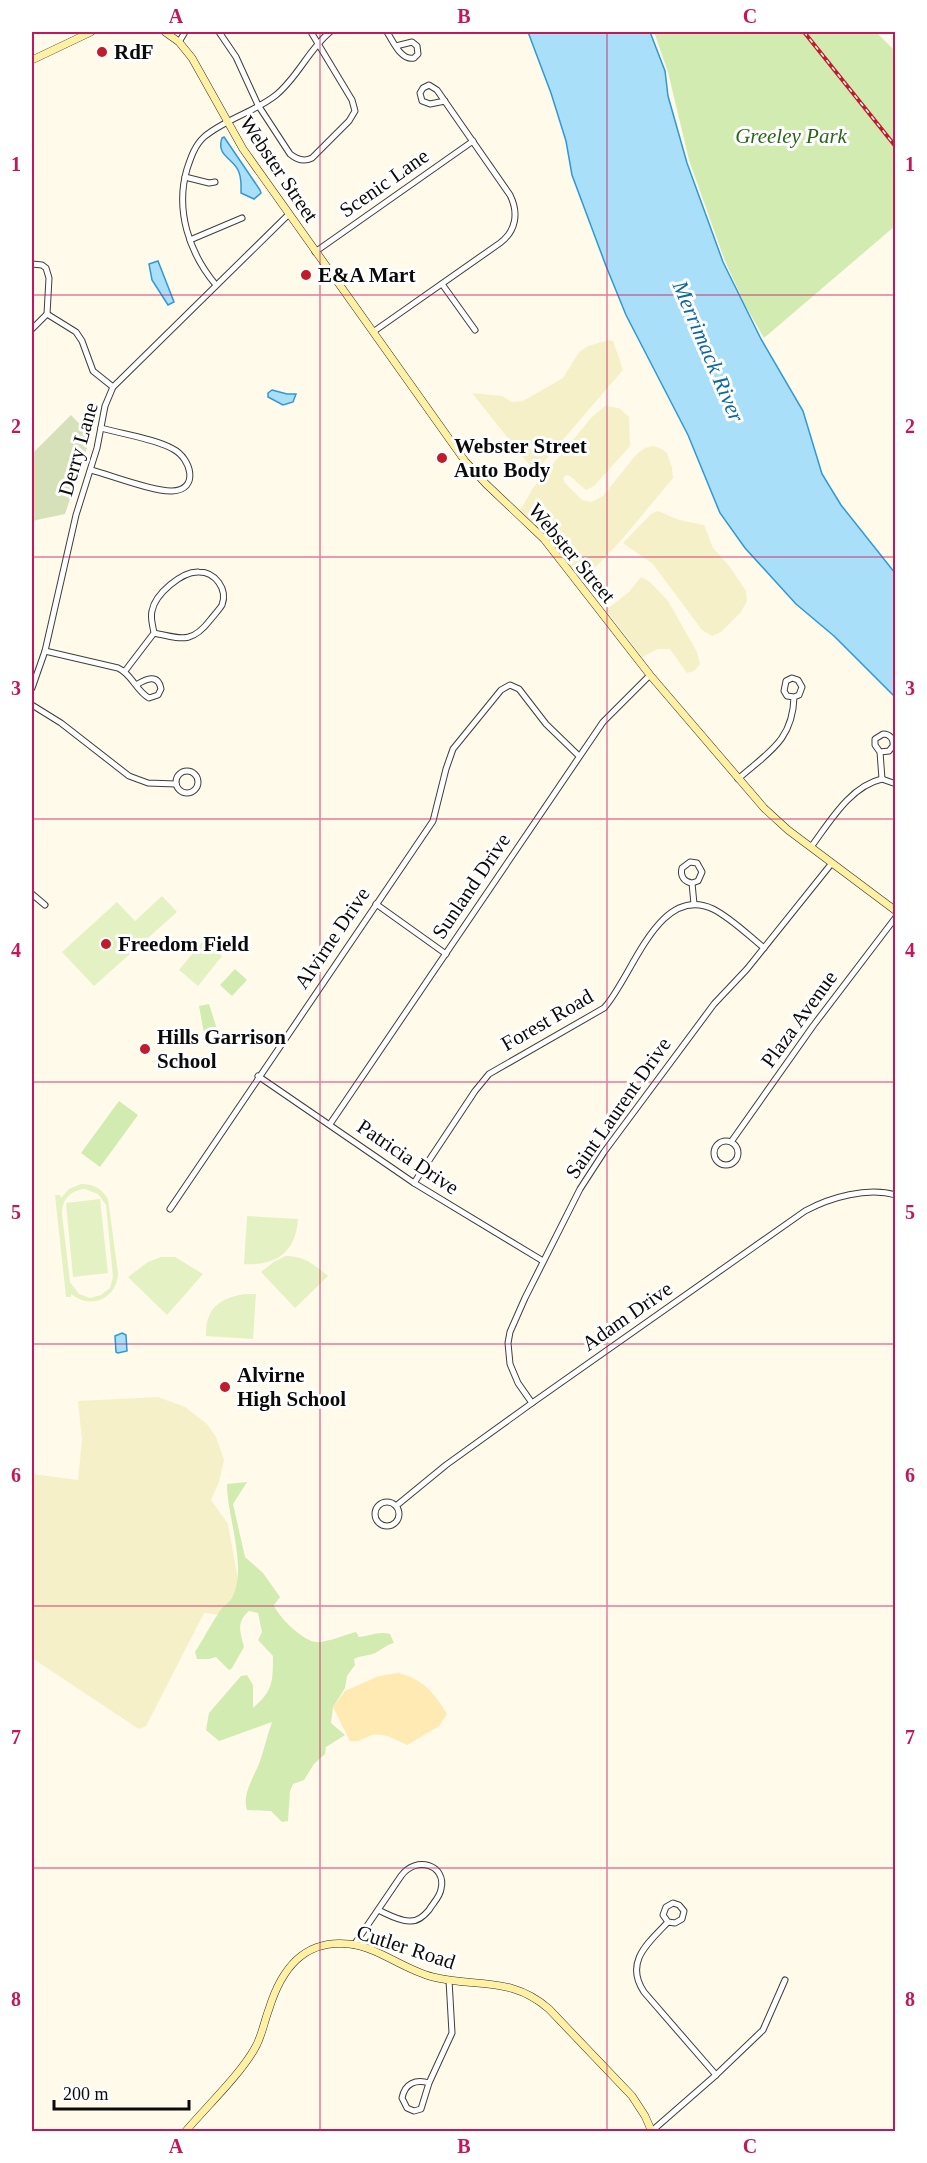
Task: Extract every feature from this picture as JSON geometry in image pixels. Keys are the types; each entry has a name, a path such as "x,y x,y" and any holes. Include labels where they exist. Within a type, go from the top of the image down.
{"main road":[{"path":"32,60 91,32"},
{"name":"Webster Street","path":"165,32 179,42 201,71 243,149 465,460 486,484 544,539 650,675 770,814 896,911"},
{"name":"Cutler Road","path":"185,2132 255,2048 277,1987 288,1968 298,1958 318,1947 339,1944 354,1945 421,1973 448,1980 505,1985 534,1997 549,2009 626,2090 640,2108 652,2131"}],"street":[{"path":"179,42 185,32"},
{"path":"219,32 236,57 258,105 291,154 304,160 312,158 349,121 355,111 353,103 311,32"},
{"path":"216,285 202,267 190,240 183,207 185,177 192,155 200,141 211,132 281,90 318,43 330,32"},
{"path":"387,32 396,46"},
{"path":"374,332 505,239 515,221 515,208 510,195 445,101 432,86 425,86 420,93 422,101 427,104 445,101"},
{"name":"Scenic Lane","path":"315,252 473,141"},
{"path":"185,177 204,182 215,182"},
{"name":"Derry Lane","path":"32,688 45,651 64,564 91,470 105,406 113,387 289,214"},
{"path":"190,240 242,218"},
{"path":"32,264 42,265 48,273 47,314 32,330"},
{"path":"442,284 475,330"},
{"path":"47,314 76,332 82,341 93,371 113,387"},
{"path":"91,470 164,491 182,489 190,477 188,464 173,449 101,428"},
{"path":"125,671 154,633 152,609 167,587 195,572 206,573 219,582 223,592 223,602 200,632 186,639 154,633"},
{"path":"45,651 109,665 125,671 136,685 144,695 149,698 155,697 160,692 160,685 153,678 136,685"},
{"name":"Sunland Drive","path":"330,1124 579,756 611,712 650,675"},
{"name":"Alvirne Drive","path":"170,1209 433,820 448,759 453,749 501,690 510,685 519,689 546,724 579,756"},
{"path":"738,779 785,735 792,721 794,697"},
{"path":"32,705 61,723 129,776 148,783 177,784"},
{"path":"880,752 882,779"},
{"path":"187,771 194,773 198,778 198,786 190,792 180,790 177,784 180,774 187,771"},
{"path":"811,847 855,793 870,783 882,779 896,784"},
{"name":"Saint Laurent Drive","path":"532,1403 513,1374 508,1342 514,1322 580,1190 604,1152 714,1004 764,948 832,863"},
{"path":"692,883 693,904 711,908 720,913 764,948"},
{"path":"32,894 45,905"},
{"path":"376,904 446,954"},
{"name":"Forest Road","path":"414,1183 475,1091 489,1074 604,1008 618,992 662,919 681,907 693,904"},
{"name":"Plaza Avenue","path":"731,1142 813,1026 896,916"},
{"name":"Patricia Drive","path":"258,1076 414,1183 543,1261"},
{"name":"Plaza Avenue","path":"723,1141 731,1142 737,1148 737,1159 731,1164 720,1165 714,1158 714,1150 723,1141"},
{"name":"Adam Drive","path":"396,1506 446,1465 532,1403 806,1211 825,1202 856,1194 878,1192 896,1195"},
{"name":"Adam Drive","path":"390,1502 396,1506 399,1514 393,1524 382,1524 376,1519 376,1508 382,1503 390,1502"},
{"path":"354,1945 404,1872 412,1866 422,1864 429,1866 440,1876 442,1886 439,1895 420,1919 404,1921 378,1910"},
{"path":"668,1922 639,1957 636,1977 644,1992 716,2075"},
{"path":"429,2083 416,2081 407,2087 402,2098 406,2108 414,2111 421,2109 429,2083 452,2033 448,1980"},
{"path":"652,2131 763,2030 785,1980"}],"shaded area":[{"path":"613,341 623,370 535,472 472,393 502,396 512,402 523,401 563,378 579,352 588,346"},
{"path":"605,406 619,408 629,417 630,446 594,486 586,490 566,475 563,478 565,483 582,500 591,502 603,496 636,455 645,448 653,446 667,453 673,478 623,538 592,571 583,577 578,576 535,525 520,511 533,488 592,417"},
{"path":"658,511 679,520 704,525 713,548 730,567 746,591 747,601 741,612 721,632 712,636 702,630 653,564 623,543 651,514"},
{"path":"641,577 650,582 668,601 697,652 700,664 694,671 687,673 670,649 658,649 642,657 606,610 629,592"},
{"path":"158,1397 185,1407 207,1424 216,1437 224,1460 219,1482 211,1500 228,1524 241,1597 230,1616 204,1613 146,1726 139,1729 32,1658 32,1474 78,1480 82,1440 78,1401"}],"green space":[{"name":"Greeley Park","path":"654,32 876,32 895,51 895,226 764,338 745,305 725,261 689,160 668,72"},
{"path":"71,415 91,436 65,514 32,521 32,454"},
{"name":"Freedom Field","path":"162,896 177,912 94,986 62,952 117,902 135,921"},
{"path":"203,941 222,956 198,986 179,970"},
{"path":"235,969 247,980 232,996 220,985"},
{"path":"209,1004 216,1026 215,1030 204,1033 199,1006"},
{"path":"119,1101 138,1115 100,1167 81,1153"},
{"path":"81,1184 94,1186 108,1199 118,1273 113,1290 102,1299 87,1301 71,1294 71,1297 66,1297 55,1195 60,1195 61,1198 69,1189","holes":["85,1189 98,1194 106,1205 113,1277 110,1288 101,1295 90,1298 79,1294 70,1282 62,1214 64,1204 72,1193"]},
{"path":"100,1199 108,1273 73,1277 66,1203"},
{"path":"247,1216 298,1219 293,1240 282,1255 266,1262 244,1264"},
{"path":"286,1256 304,1259 328,1276 295,1308 261,1272"},
{"path":"161,1257 175,1257 203,1274 167,1315 128,1277 148,1262"},
{"path":"256,1294 253,1339 206,1336 206,1326 211,1311 228,1298"},
{"path":"247,1482 233,1504 245,1557 263,1573 280,1597 274,1605 286,1622 305,1638 317,1642 356,1632 359,1637 378,1633 390,1634 394,1643 375,1653 354,1659 355,1665 347,1676 345,1688 333,1707 331,1723 345,1735 326,1747 325,1754 314,1764 304,1780 293,1784 290,1791 288,1821 282,1822 271,1811 247,1810 246,1804 249,1787 272,1722 219,1741 206,1730 209,1713 241,1676 247,1675 253,1685 253,1708 268,1691 272,1679 273,1656 258,1640 262,1632 258,1613 249,1611 242,1619 240,1632 244,1647 229,1670 216,1657 197,1659 195,1652 222,1608 231,1599 236,1586 237,1557 227,1484"}],"sand":[{"path":"399,1673 415,1679 428,1688 438,1700 447,1714 439,1726 407,1745 378,1734 358,1741 350,1741 333,1707 345,1691 379,1676"}],"water":[{"name":"Merrimack River","path":"528,32 650,32 665,71 668,96 687,163 723,262 761,339 803,411 822,474 841,505 895,573 895,697 834,636 796,604 745,548 720,513 688,435 626,315 606,266 572,175 566,141"},
{"path":"224,137 260,190 261,193 254,199 241,193 241,179 238,170 221,148"},
{"path":"158,261 174,302 168,305 152,280 149,264"},
{"path":"272,390 296,394 293,402 283,405 268,397 268,393"},
{"path":"122,1333 126,1335 127,1351 118,1353 115,1336"}],"railway":[{"path":"804,32 896,147"}],"place":[{"name":"RdF","path":"102,52"},
{"name":"E&A Mart","path":"306,275"},
{"name":"Webster Street Auto Body","path":"442,458"},
{"name":"Freedom Field","path":"106,944"},
{"name":"Hills Garrison School","path":"145,1049"},
{"name":"Alvirne High School","path":"225,1387"}]}
